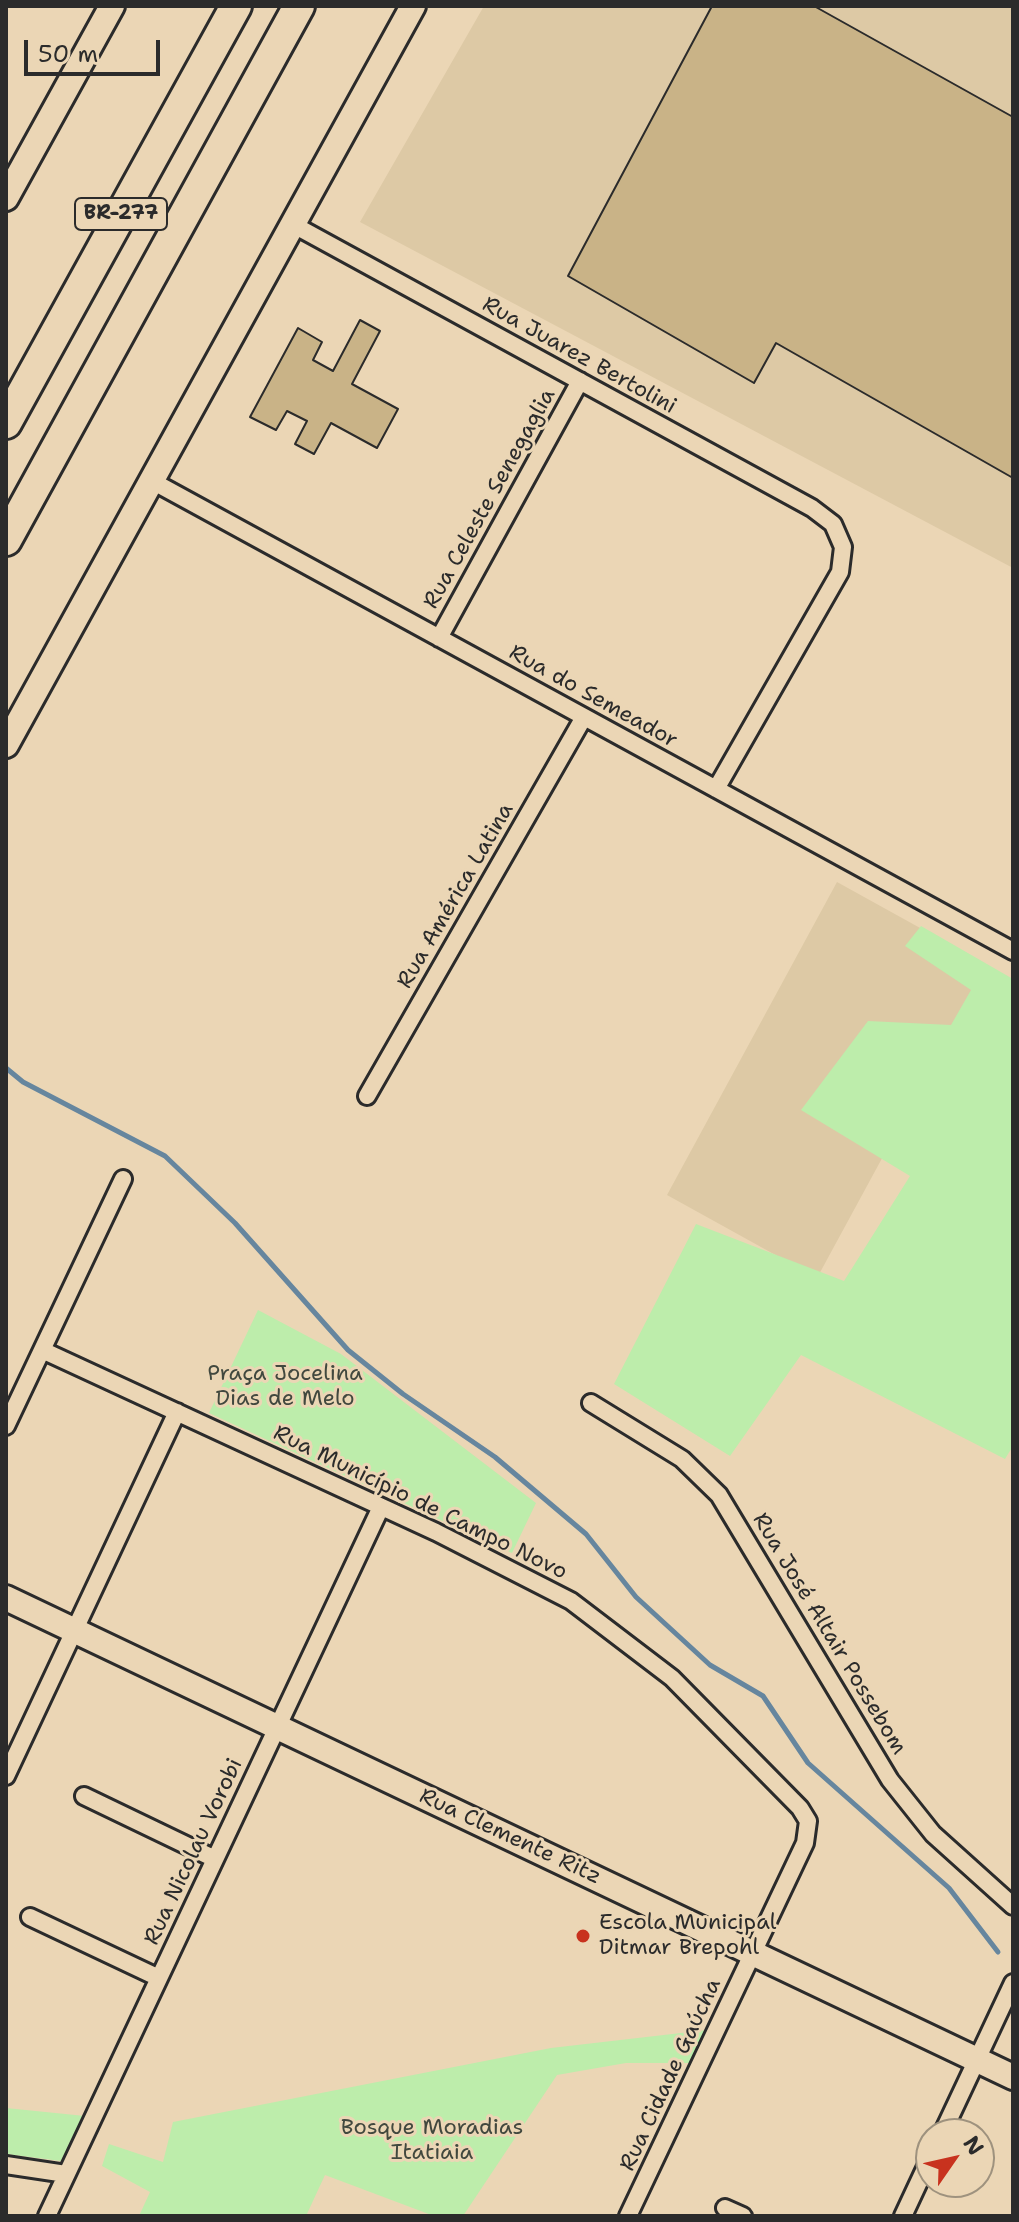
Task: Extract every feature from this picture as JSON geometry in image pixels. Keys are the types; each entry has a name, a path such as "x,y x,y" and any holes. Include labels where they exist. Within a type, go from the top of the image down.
{"highway":[{"name":"BR-277","path":"6,423 236,6"},
{"name":"BR-277","path":"6,540 299,6"}],"street":[{"path":"6,198 112,6"},
{"path":"6,745 413,6"},
{"name":"Rua Juarez Bertolini","path":"292,224 812,508 833,524 843,547 840,572 716,789"},
{"name":"Rua Celeste Senegaglia","path":"439,638 580,381"},
{"name":"Rua do Semeador","path":"152,481 1013,951"},
{"name":"Rua América Latina","path":"367,1096 584,717"},
{"path":"6,1426 123,1179"},
{"name":"Rua Município de Campo Novo","path":"42,1350 542,1584 603,1622 672,1678 800,1808 808,1821"},
{"name":"Rua José Altair Possebom","path":"591,1403 682,1459 719,1495 897,1790 933,1834 1013,1906"},
{"path":"6,1776 177,1412"},
{"name":"Rua Nicolau Vorobi","path":"47,2216 381,1507"},
{"name":"Rua Clemente Ritz","path":"6,1598 1013,2077"},
{"path":"84,1796 215,1859"},
{"name":"Rua Cidade Gaúcha","path":"628,2216 805,1843 808,1821"},
{"path":"30,1917 159,1978"},
{"path":"949,2118 1013,1983"},
{"path":"6,2165 66,2174"},
{"path":"903,2216 915,2190"},
{"path":"725,2208 743,2216"}],"shaded area":[{"path":"484,6 1013,6 1013,568 360,222"},
{"path":"837,882 987,965 817,1278 667,1195"}],"green space":[{"path":"921,926 1013,979 1013,1446 1005,1459 801,1355 730,1456 614,1384 696,1224 844,1281 910,1176 801,1110 868,1021 951,1025 971,990 905,946"},
{"name":"Praça Jocelina Dias de Melo","path":"258,1310 341,1354 536,1503 512,1553 209,1413"},
{"name":"Bosque Moradias Itatiaia","path":"707,2030 696,2063 626,2063 557,2075 463,2216 434,2216 325,2175 306,2216 139,2216 150,2192 102,2166 109,2144 163,2162 173,2122 551,2048"},
{"path":"6,2108 85,2116 61,2161 6,2154"}],"building":[{"path":"712,6 814,6 1013,117 1013,478 776,343 754,383 568,276"},
{"path":"360,320 380,331 352,384 398,409 377,448 331,423 314,454 295,444 307,421 287,411 276,430 250,417 298,328 322,342 313,360 333,371"}],"waterway":[{"path":"6,1068 23,1082 165,1156 235,1223 348,1350 403,1394 495,1457 586,1534 636,1597 710,1665 763,1696 808,1763 949,1888 998,1952"}],"place":[{"name":"Escola Municipal Ditmar Brepohl","path":"583,1936"}]}
